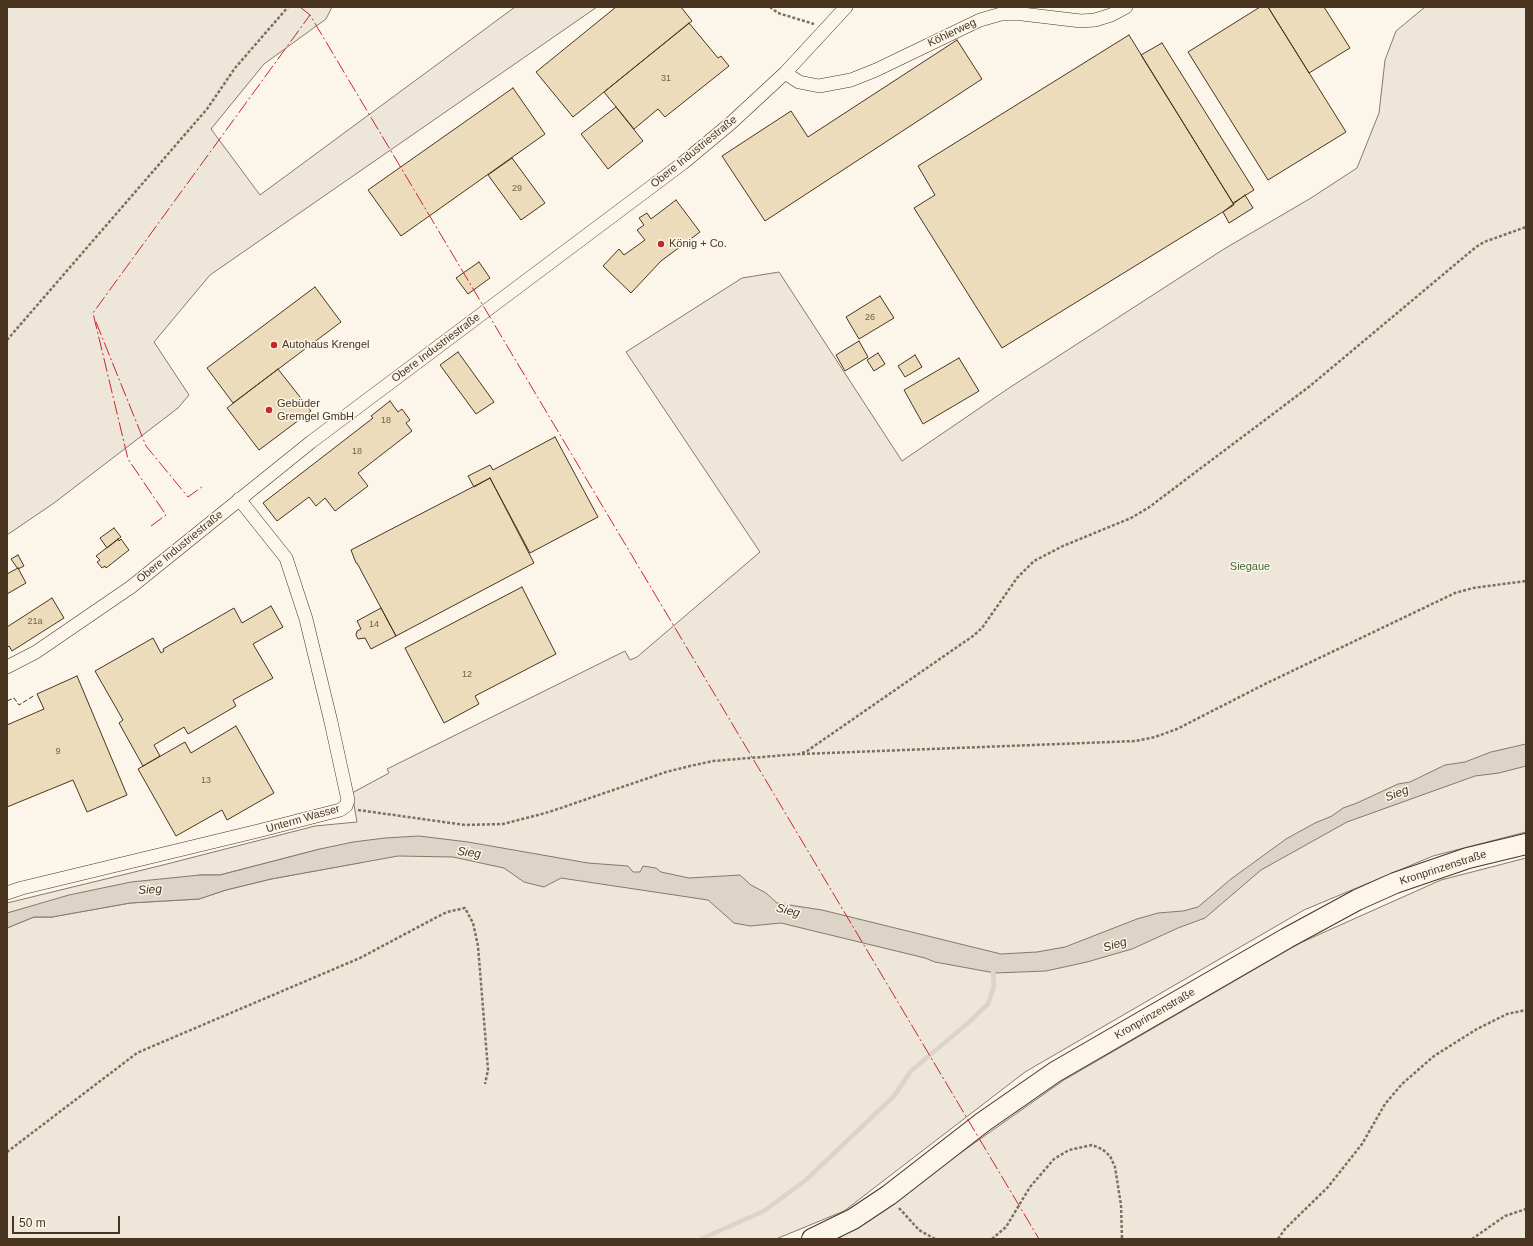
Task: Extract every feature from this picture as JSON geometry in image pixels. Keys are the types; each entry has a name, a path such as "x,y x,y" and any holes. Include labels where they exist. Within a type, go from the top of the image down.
{"main road":[{"name":"Kronprinzenstraße","path":"812,1239 853,1219 889,1195 982,1122 1055,1072 1287,938 1357,900 1395,883 1468,858 1526,844"}],"street":[{"name":"Obere Industriestraße","path":"7,667 54,640 131,587 239,499 324,433 683,163 732,123 785,73 846,7"},
{"name":"Köhlerweg","path":"785,73 799,82 819,86 851,80 876,70 980,20 1001,14 1022,14 1065,20 1088,20 1111,15 1126,7"},
{"name":"Unterm Wasser","path":"7,893 22,888 340,810 346,806 348,800 331,722 306,619 286,558 239,499"}],"path":[{"path":"7,340 207,109 235,68 288,7"},
{"path":"770,7 778,13 827,27"},
{"path":"799,754 807,751 973,636 982,628 1017,578 1034,561 1063,546 1131,518 1148,508 1310,386 1476,247 1484,242 1526,227"},
{"path":"346,806 374,813 484,826 503,824 549,812 666,772 714,761 799,754 1136,741 1155,737 1177,729 1265,684 1455,593 1473,588 1526,581"},
{"path":"7,1152 137,1053 360,958 442,914 465,908 473,923 478,946 488,1070 485,1084"},
{"path":"1278,1239 1285,1229 1328,1187 1362,1144 1385,1104 1402,1084 1434,1056 1477,1029 1507,1014 1526,1010"},
{"path":"992,1239 1006,1227 1030,1187 1054,1159 1069,1150 1092,1145 1102,1149 1110,1156 1115,1167 1121,1205 1122,1239"},
{"path":"889,1195 904,1216 919,1230 935,1239"},
{"path":"1472,1239 1505,1216 1526,1209"}],"green space":[{"path":"7,7 332,7 326,19 264,64 211,129 260,195 515,7 597,7 210,275 154,342 189,395 178,408 54,503 7,535"},
{"name":"Siegaue","path":"1425,7 1526,7 1526,832 1433,856 1304,910 1025,1072 844,1211 776,1239 7,1239 7,928 34,917 52,917 130,903 199,899 226,890 271,879 364,862 320,849 220,875 200,875 7,913 7,903 315,826 357,822 352,793 389,773 387,769 625,651 630,660 637,657 760,552 626,352 742,278 779,272 902,461 1009,388 1224,249 1311,198 1357,168 1379,113 1385,60 1396,31"},
{"path":"1526,858 1526,1239 838,1239 1064,1080 1300,943 1441,880"}],"water":[{"name":"Sieg","path":"1526,744 1526,766 1499,773 1475,776 1347,822 1261,870 1205,918 1178,928 1132,949 1087,962 1046,971 995,973 935,962 925,958 781,923 750,926 734,923 708,900 561,878 544,887 524,882 504,868 453,857 398,856 271,879 226,890 199,899 130,903 52,917 34,917 7,928 7,913 69,895 131,882 200,875 220,875 353,842 419,836 468,842 588,863 628,866 633,872 640,872 643,866 656,868 661,872 689,878 740,875 751,885 766,893 777,903 822,910 1001,954 1037,952 1065,947 1137,919 1158,913 1183,911 1198,907 1231,879 1286,839 1315,823 1332,816 1343,808 1398,784 1410,782 1445,765 1465,762 1491,752"}],"building":[{"path":"616,7 681,7 692,21 573,117 536,72"},
{"path":"1260,7 1268,7 1346,132 1268,180 1188,52"},
{"path":"1268,7 1324,7 1350,48 1309,73"},
{"path":"689,23 718,58 721,56 729,66 665,117 658,109 634,129 604,92"},
{"path":"1129,35 1234,205 1002,348 914,208 935,195 918,166"},
{"path":"957,40 982,79 765,221 722,156 791,111 808,137"},
{"path":"1162,43 1254,190 1233,203 1141,55"},
{"path":"513,88 545,134 401,236 368,190"},
{"path":"616,107 643,141 608,169 581,134"},
{"path":"512,158 545,203 521,220 488,175"},
{"path":"1245,195 1253,208 1229,223 1223,212"},
{"name":"König + Co.","path":"676,200 700,232 661,261 631,293 603,266 619,249 624,255 645,240 637,230 644,225 639,218 647,213 651,219"},
{"path":"479,262 490,278 468,294 456,278"},
{"name":"Autohaus Krengel","path":"315,287 341,322 233,403 207,368"},
{"path":"880,296 894,318 859,339 846,317"},
{"path":"859,341 868,357 845,371 836,355"},
{"path":"458,352 494,402 476,414 440,365"},
{"path":"878,353 885,364 874,371 867,360"},
{"path":"915,355 922,367 905,377 898,366"},
{"path":"959,358 979,391 923,424 904,390"},
{"name":"Gebüder Gremgel GmbH","path":"278,369 311,411 259,450 227,408"},
{"path":"390,401 398,412 402,409 410,420 406,423 412,431 358,473 368,486 335,511 325,498 316,506 309,497 277,521 263,503 373,418 371,416"},
{"path":"555,437 598,517 530,553 490,478 474,487 468,476 490,465 493,470"},
{"path":"490,478 534,563 396,636 356,563 351,550"},
{"path":"114,528 121,537 107,548 100,538"},
{"path":"118,539 119,541 121,539 129,550 106,568 105,566 102,568 97,562 100,560 96,556"},
{"path":"18,555 24,566 18,569 11,559"},
{"path":"18,568 26,583 7,594 7,574"},
{"path":"522,587 556,654 475,696 479,704 444,723 405,648"},
{"path":"52,598 64,618 12,651 9,646 7,648 7,627"},
{"path":"271,606 283,627 253,644 273,678 233,700 236,706 188,734 184,727 154,745 160,756 143,766 119,723 123,720 95,671 153,638 161,653 164,651 163,649 234,608 242,623"},
{"path":"381,608 396,636 371,649 365,638 358,639 356,635 357,631 361,629 357,621"},
{"path":"77,676 127,795 87,812 73,780 7,807 7,725 44,709 37,694"},
{"path":"236,726 274,793 227,820 222,810 176,836 138,769 185,742 191,753"}],"waterway":[{"path":"701,1239 764,1211 806,1180 894,1096 911,1071 968,1023 988,1004 994,986 993,968"}],"fence":[{"path":"7,701 14,698 19,705 35,695"}],"power":[{"path":"300,7 310,15 1039,1239"},
{"path":"151,526 166,515 128,459 93,313 310,15"},
{"path":"96,322 146,446 188,497 203,486"}],"place":[{"name":"König + Co.","path":"661,244"},
{"name":"Autohaus Krengel","path":"274,345"},
{"name":"Gebüder Gremgel GmbH","path":"269,410"}]}
